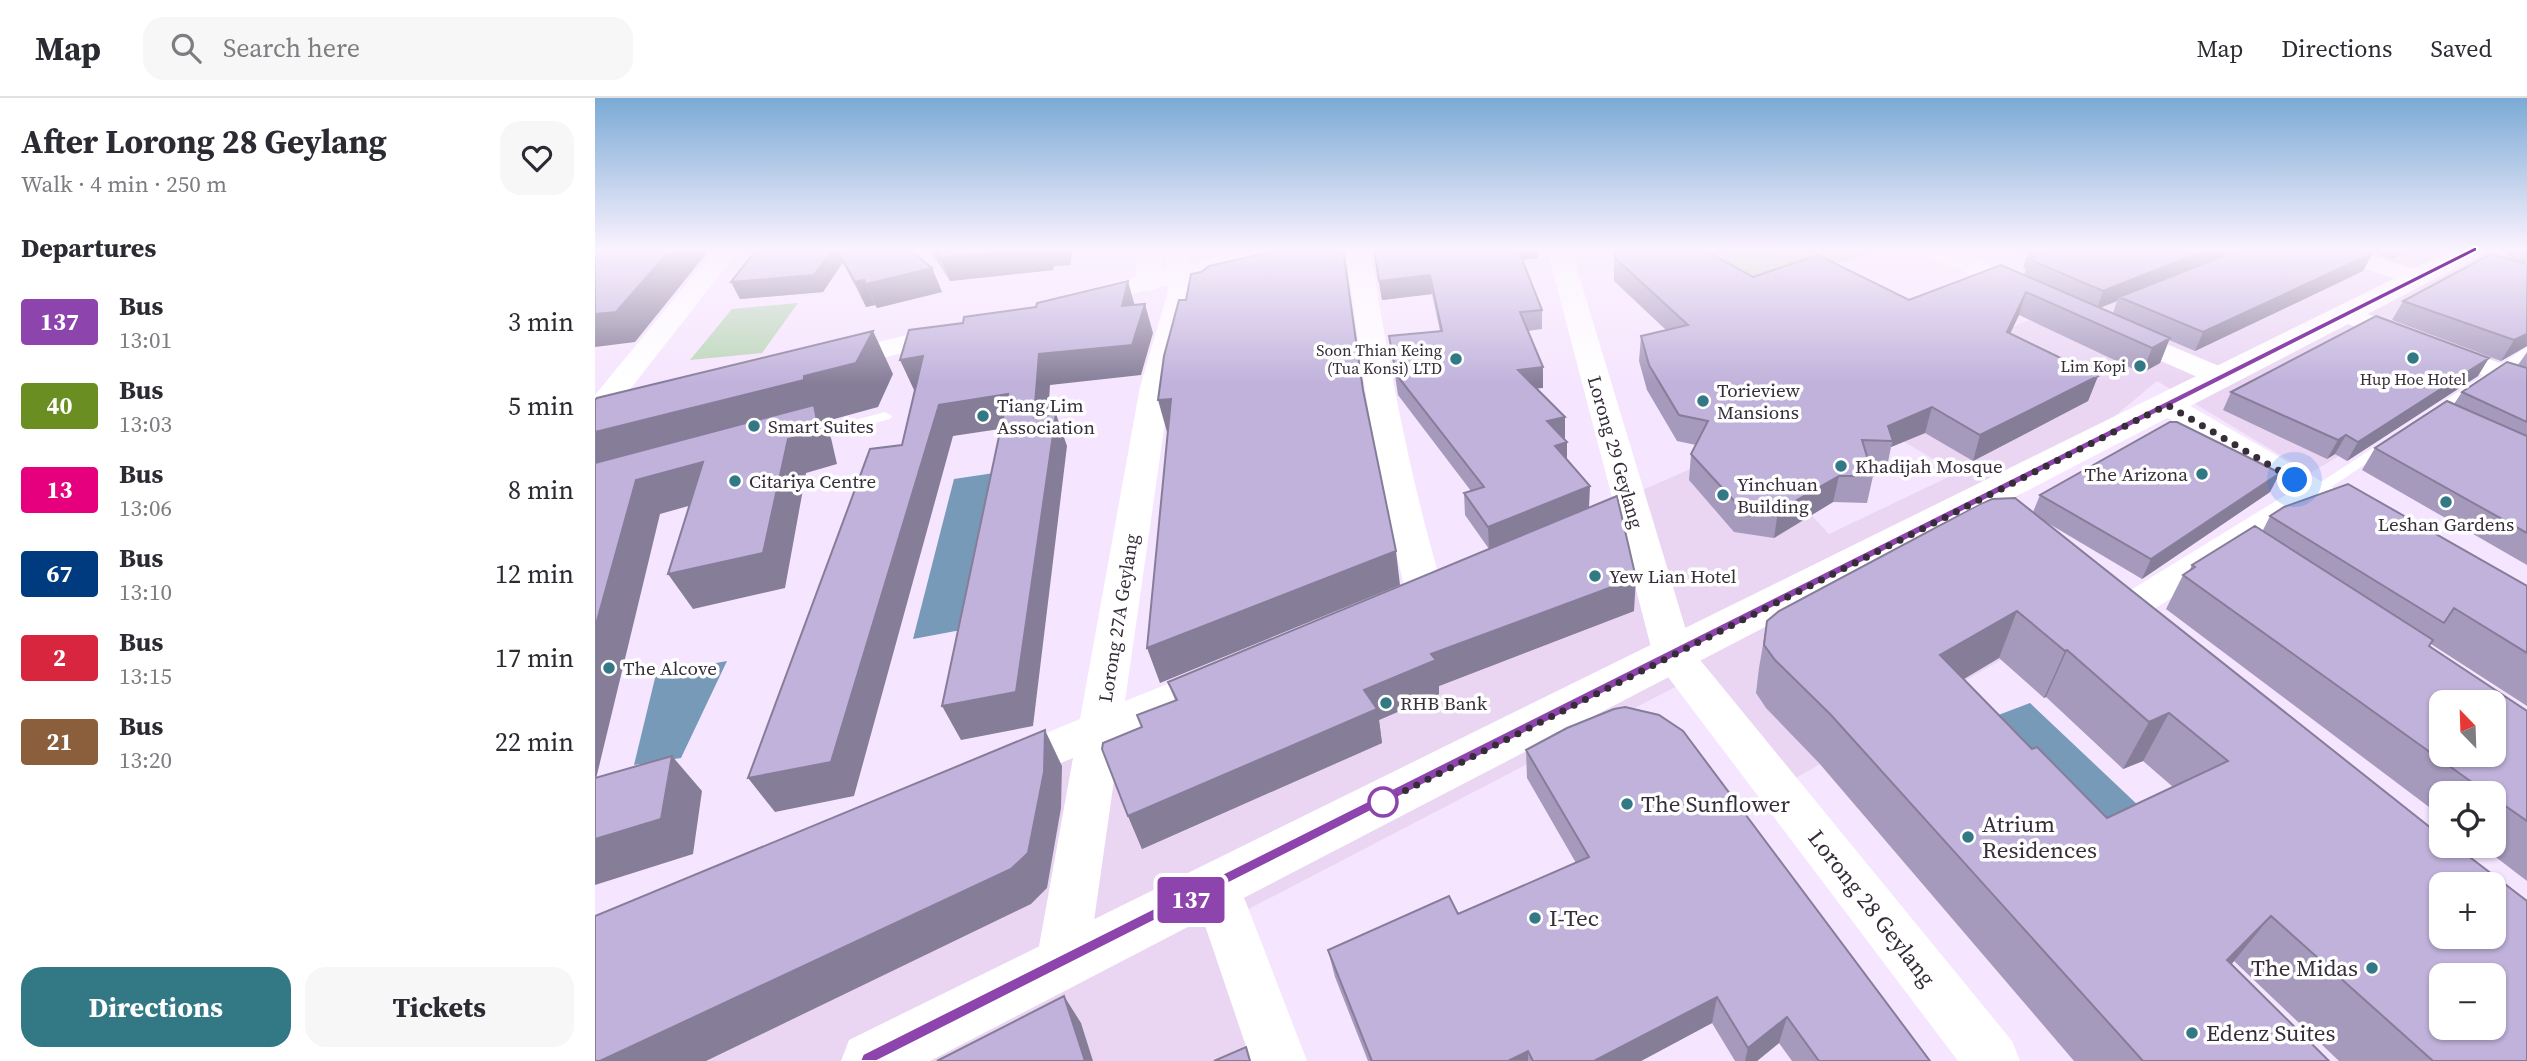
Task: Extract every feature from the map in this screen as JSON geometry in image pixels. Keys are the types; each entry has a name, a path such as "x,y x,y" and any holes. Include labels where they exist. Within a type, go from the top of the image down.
{"main road":[{"path":"1058,306 1106,294"},
{"path":"870,1061 2383,294"},
{"path":"806,369 979,325"},
{"path":"595,421 633,412"}],"street":[{"path":"595,414 693,294"},
{"name":"Lorong 27A Geylang","path":"1062,963 1155,387 1180,294"},
{"path":"1364,294 1377,385 1411,543 1438,587 1388,608"},
{"name":"Lorong 29 Geylang","path":"1572,294 1673,655"},
{"path":"2033,294 2044,299"},
{"path":"2346,314 2527,383"},
{"path":"2101,324 2221,377"},
{"path":"2167,405 2385,532"},
{"path":"2121,613 2241,551 2315,491"},
{"path":"1979,500 2009,525"},
{"path":"1541,544 1631,506"},
{"path":"2091,589 2153,638"},
{"name":"Lorong 28 Geylang","path":"1673,655 1992,1061"},
{"path":"973,782 1250,666"},
{"path":"1216,887 1279,1061"}],"lane":[{"path":"2433,417 2527,351"},
{"path":"793,442 885,416"},
{"path":"2315,491 2399,435"}],"shaded area":[{"path":"2094,294 2527,294 2527,346 2310,473 2157,381 1984,525 2088,610 1789,782 1704,672 1216,926 1250,1061 595,1061 595,950 1745,445 1829,534 1957,473 1833,400"}],"green space":[{"path":"798,303 762,353 690,360 732,309"}],"water":[{"path":"994,473 961,630 913,639 954,479"},
{"path":"727,661 681,758 634,765 656,674"},
{"path":"2030,703 2141,808 2081,835 1972,725"}],"building":[{"path":"595,294 632,294 616,312 595,314"},
{"path":"1074,294 1125,294 1122,306 1145,304 1132,345 1039,354 1034,417 1056,414 1016,692 942,706 1008,394 939,405 831,762 748,778 870,449 902,445 923,356 900,360 909,330 963,323 964,317 1036,307 1037,303"},
{"path":"1187,294 1349,294 1363,390 1396,551 1147,648 1171,399 1158,400 1164,356 1179,300 1186,300"},
{"path":"1434,294 1536,294 1542,310 1520,312 1543,367 1518,370 1565,417 1547,421 1567,442 1555,446 1590,486 1488,527 1464,493 1484,487 1396,374 1389,336 1442,331"},
{"path":"1654,294 1897,294 1909,300 1925,294 2025,294 2007,332 2098,376 1980,435 1932,407 1888,426 1893,441 1862,440 1873,476 1839,476 1778,511 1738,505 1691,454 1708,421 1679,415 1649,365 1641,336 1688,325"},
{"path":"2030,294 2068,294 2170,338 2152,348"},
{"path":"2127,294 2285,294 2203,332 2119,297"},
{"path":"2416,294 2527,294 2527,334 2514,340 2403,301"},
{"path":"2376,316 2489,358 2358,442 2346,435 2338,440 2231,392"},
{"path":"873,331 856,363 804,376 804,380 595,432 597,398"},
{"path":"2507,362 2527,368 2527,422 2462,392"},
{"path":"2447,401 2527,436 2527,533 2375,448"},
{"path":"814,405 819,431 788,439 763,553 668,574 703,462 636,480 595,628 595,463"},
{"path":"2170,422 2177,422 2280,473 2151,559 2040,495"},
{"path":"2348,484 2527,586 2527,653 2454,608 2444,623 2270,516 2284,507"},
{"path":"1617,496 1636,578 1431,654 1436,660 1364,690 1377,709 1128,816 1102,749 1103,743 1142,727 1137,715 1177,700 1168,682"},
{"path":"2015,498 2429,826 2429,858 2471,858 2489,872 2429,872 2429,949 2506,949 2506,885 2527,901 2527,1061 2433,1061 2271,916 2227,960 2329,1061 2143,1061 1831,715 1775,660 1764,645 1767,621 1779,611 1992,499","holes":["2017,611 2149,722 2169,713 2228,761 2107,818 2037,747 2032,749 1940,655"]},
{"path":"2255,526 2433,640 2429,646 2495,690 2429,690 2429,751 2183,575 2195,567 2192,565"},
{"path":"2506,697 2527,711 2527,821 2506,806 2506,781 2470,781 2451,767 2506,767"},
{"path":"1625,707 1659,715 1683,731 1930,1061 1819,1061 1787,1017 1748,1048 1717,997 1594,1061 1533,1061 1528,1051 1508,1061 1372,1061 1328,950 1449,896 1458,914 1589,857 1526,750 1567,728"},
{"path":"1045,730 1044,772 1028,853 1011,869 595,1061 595,916"},
{"path":"672,756 661,819 595,839 595,778"},
{"path":"1064,996 1085,1061 937,1061"},
{"path":"1246,1047 1250,1061 1214,1061"}],"bus line":[{"name":"137","path":"870,1061 2385,294"}],"place":[{"name":"Hup Hoe Hotel","path":"2413,358"},
{"name":"Soon Thian Keing (Tua Konsi) LTD","path":"1456,359"},
{"name":"Lim Kopi","path":"2140,366"},
{"name":"Torieview Mansions","path":"1703,401"},
{"name":"Tiang Lim Association","path":"983,416"},
{"name":"Smart Suites","path":"754,426"},
{"name":"Khadijah Mosque","path":"1841,466"},
{"name":"The Arizona","path":"2202,474"},
{"name":"Citariya Centre","path":"735,481"},
{"name":"Yinchuan Building","path":"1723,495"},
{"name":"Leshan Gardens","path":"2446,502"},
{"name":"Yew Lian Hotel","path":"1595,576"},
{"name":"The Alcove","path":"609,668"},
{"name":"RHB Bank","path":"1386,703"},
{"name":"The Sunflower","path":"1627,804"},
{"name":"Atrium Residences","path":"1968,837"},
{"name":"I-Tec","path":"1535,918"},
{"name":"The Midas","path":"2372,968"},
{"name":"Edenz Suites","path":"2192,1033"}],"route":[{"path":"1383,802 2167,405 2295,480"}]}
